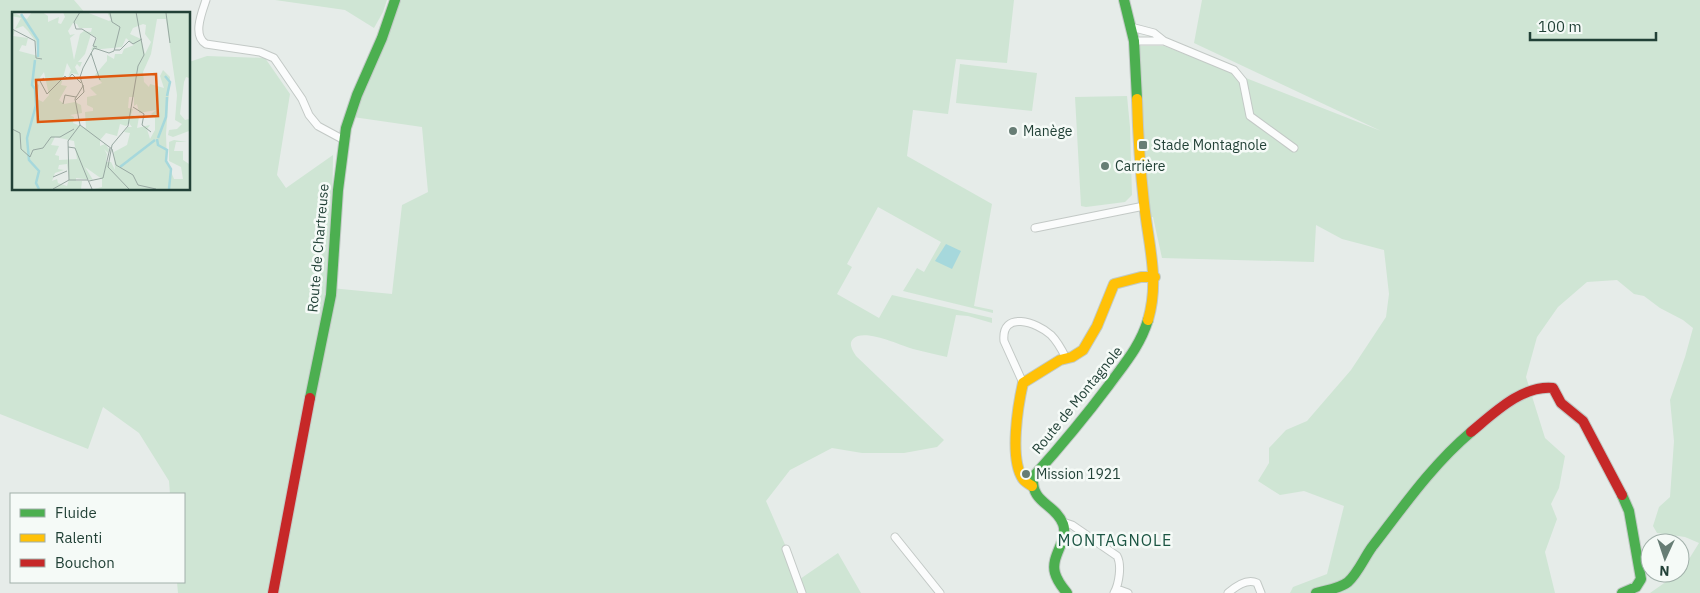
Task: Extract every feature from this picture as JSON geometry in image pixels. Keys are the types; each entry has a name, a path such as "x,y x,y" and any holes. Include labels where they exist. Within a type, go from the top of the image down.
{"street":[{"path":"206,0 199,34 202,42 260,52 274,58 302,99 309,115 318,126 344,140"},
{"name":"Route de Chartreuse","path":"273,593 330,295 336,196 344,140 353,103 380,42 394,0"},
{"name":"Route de Montagnole","path":"1032,486 1035,474 1075,430 1119,374 1140,343 1153,302 1155,277 1144,206 1134,41 1124,0"},
{"path":"1131,27 1154,33 1164,41 1234,70 1243,81 1250,116 1294,148"},
{"path":"1134,41 1164,41"},
{"path":"1035,228 1144,206"},
{"path":"1023,383 1060,360 1072,358 1083,350 1097,326 1114,284 1141,276 1155,277"},
{"path":"1066,358 1053,337 1039,326 1017,322 1010,324 1004,334 1004,342 1023,383 1015,449 1021,476 1024,481 1032,486 1034,493 1041,502 1063,522 1072,525 1117,556 1119,566 1115,591 1128,593"},
{"path":"1316,593 1342,585 1350,579 1365,556 1422,481 1454,445 1509,403 1529,392 1549,388 1553,388 1561,403 1582,421 1629,511 1641,579 1636,587 1622,593"},
{"path":"1063,522 1063,536 1053,568 1056,580 1067,593"},
{"path":"895,537 940,593"},
{"path":"786,549 802,593"},
{"path":"1228,593 1239,585 1252,581 1257,582 1261,593"}],"green space":[{"path":"0,0 74,0 84,12 12,12 12,190 190,190 190,62 207,56 265,58 290,94 277,175 286,188 333,155 331,288 392,294 402,205 428,192 422,127 353,117 384,45 398,0 1014,0 1007,63 956,59 948,114 913,110 907,156 992,204 974,306 993,310 993,313 903,291 917,268 924,272 941,242 878,207 847,264 852,267 837,294 879,318 892,295 992,318 992,323 968,316 956,315 947,357 913,349 873,336 858,336 851,343 851,348 856,356 944,440 937,447 904,453 862,453 832,448 790,470 766,501 800,579 838,553 861,593 178,593 177,583 185,583 185,493 170,493 169,481 139,433 103,407 88,449 0,414"},
{"path":"275,0 387,0 374,28 345,10"},
{"path":"1202,0 1700,0 1700,593 1650,593 1664,583 1690,583 1690,557 1699,543 1690,539 1690,533 1657,533 1653,526 1659,507 1670,497 1674,441 1670,400 1693,328 1644,296 1634,294 1617,280 1587,282 1558,307 1537,337 1526,377 1545,438 1565,456 1559,488 1551,504 1557,519 1545,552 1555,593 1290,593 1293,587 1327,574 1344,506 1304,491 1280,495 1258,481 1269,463 1269,448 1286,430 1307,421 1351,370 1386,317 1389,294 1384,250 1342,239 1316,225 1314,262 1162,258 1153,217 1147,217 1135,54 1140,46 1164,46 1381,131 1194,43"},
{"path":"960,64 1037,73 1032,111 956,103"},
{"name":"Carrière","path":"1127,96 1132,195 1125,202 1081,206 1075,97"}],"water":[{"path":"946,244 961,251 952,269 935,261"}],"traffic: fast":[{"path":"310,398 331,295 338,190 346,128 357,95 382,38 395,0"},
{"path":"1124,0 1134,41 1137,99"},
{"path":"1067,593 1057,579 1054,567 1064,536 1063,524 1055,512 1036,493 1033,486 1033,477 1082,420 1121,369 1136,346 1148,320"},
{"path":"1316,593 1341,586 1352,578 1372,547 1418,487 1443,458 1471,432"},
{"path":"1622,495 1629,511 1641,579 1636,587 1622,593"}],"traffic: slow":[{"path":"1137,99 1141,177 1153,276 1153,290 1148,320"},
{"path":"1032,486 1023,479 1016,459 1016,432 1023,383 1060,360 1072,357 1083,350 1097,326 1114,284 1141,277 1155,277"}],"traffic: jam":[{"path":"1471,432 1499,409 1519,396 1542,388 1553,388 1561,403 1583,421 1622,495"},
{"path":"273,593 310,398"}],"place":[{"name":"Manège","path":"1013,131"},
{"name":"Stade Montagnole","path":"1143,145"},
{"name":"Carrière","path":"1105,166"},
{"name":"Mission 1921","path":"1026,474"}],"district":[{"name":"MONTAGNOLE","path":"1115,540"}]}
